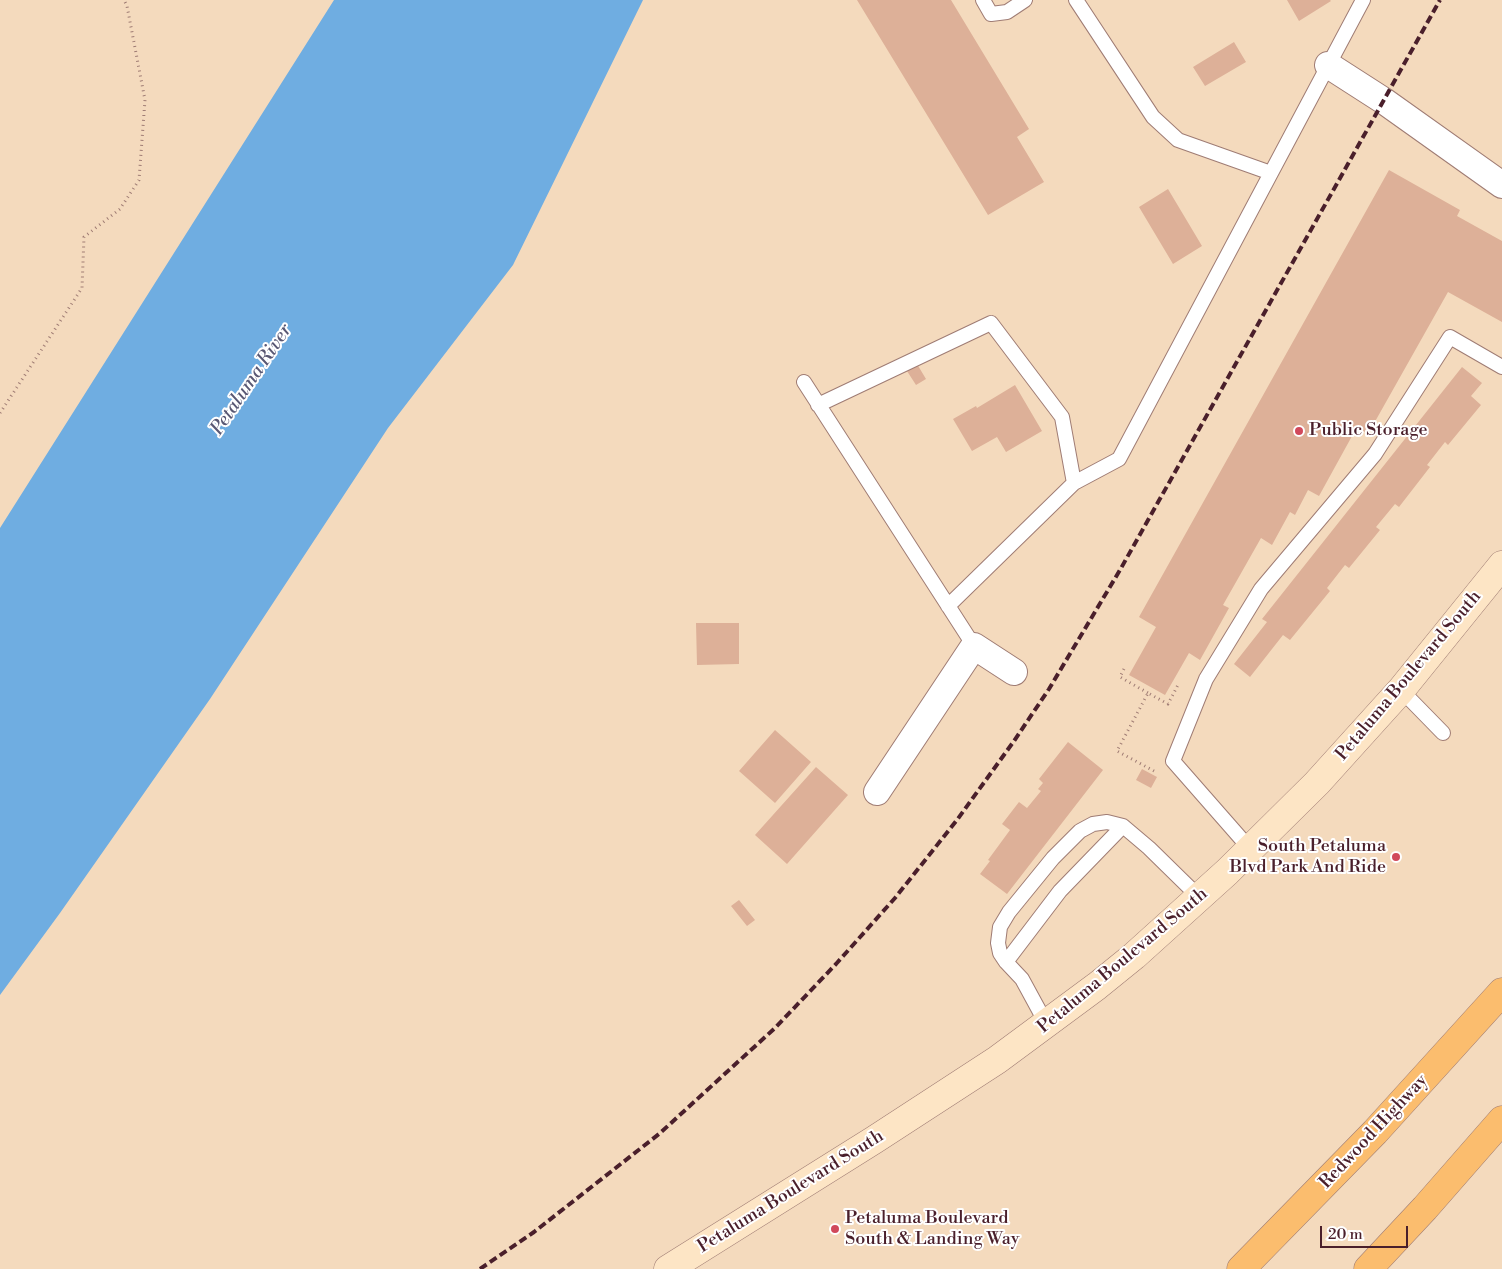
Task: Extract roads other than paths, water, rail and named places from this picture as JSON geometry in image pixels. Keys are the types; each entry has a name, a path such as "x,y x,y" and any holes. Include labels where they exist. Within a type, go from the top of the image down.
{"highway":[{"name":"Redwood Highway","path":"1241,1269 1344,1165 1502,992"},
{"path":"1368,1269 1425,1208 1502,1120"}],"main road":[{"name":"Petaluma Boulevard South","path":"668,1269 944,1096 1098,986 1200,898 1317,784 1401,690 1502,565"}],"street":[{"path":"1328,65 1384,101 1502,185"},
{"path":"876,792 974,646 1014,672"}],"lane":[{"path":"983,0 991,14 1007,12 1025,0"},
{"path":"1076,0 1153,117 1178,140 1271,173"},
{"path":"948,606 1074,483 1119,459 1363,0"},
{"path":"818,405 991,323 1062,417 1074,483"},
{"path":"1251,850 1173,761 1206,679 1261,589 1375,454 1450,337 1502,367"},
{"path":"804,382 974,646"},
{"path":"1401,690 1443,733"},
{"path":"1047,1024 1022,979 1000,953 998,943 1000,928 1009,912 1053,858 1080,831 1093,824 1107,822 1123,826 1149,848 1200,898"},
{"path":"1006,962 1060,891 1123,826"}],"water":[{"name":"Petaluma River","path":"334,0 643,0 513,265 388,428 210,699 0,995 0,528"}],"railway":[{"path":"480,1269 534,1232 659,1134 775,1028 895,898 957,820 1049,689 1120,570 1440,0"}],"place":[{"name":"Public Storage","path":"1299,431"},
{"name":"South Petaluma Blvd Park And Ride","path":"1396,857"},
{"name":"Petaluma Boulevard South & Landing Way","path":"835,1229"}]}
